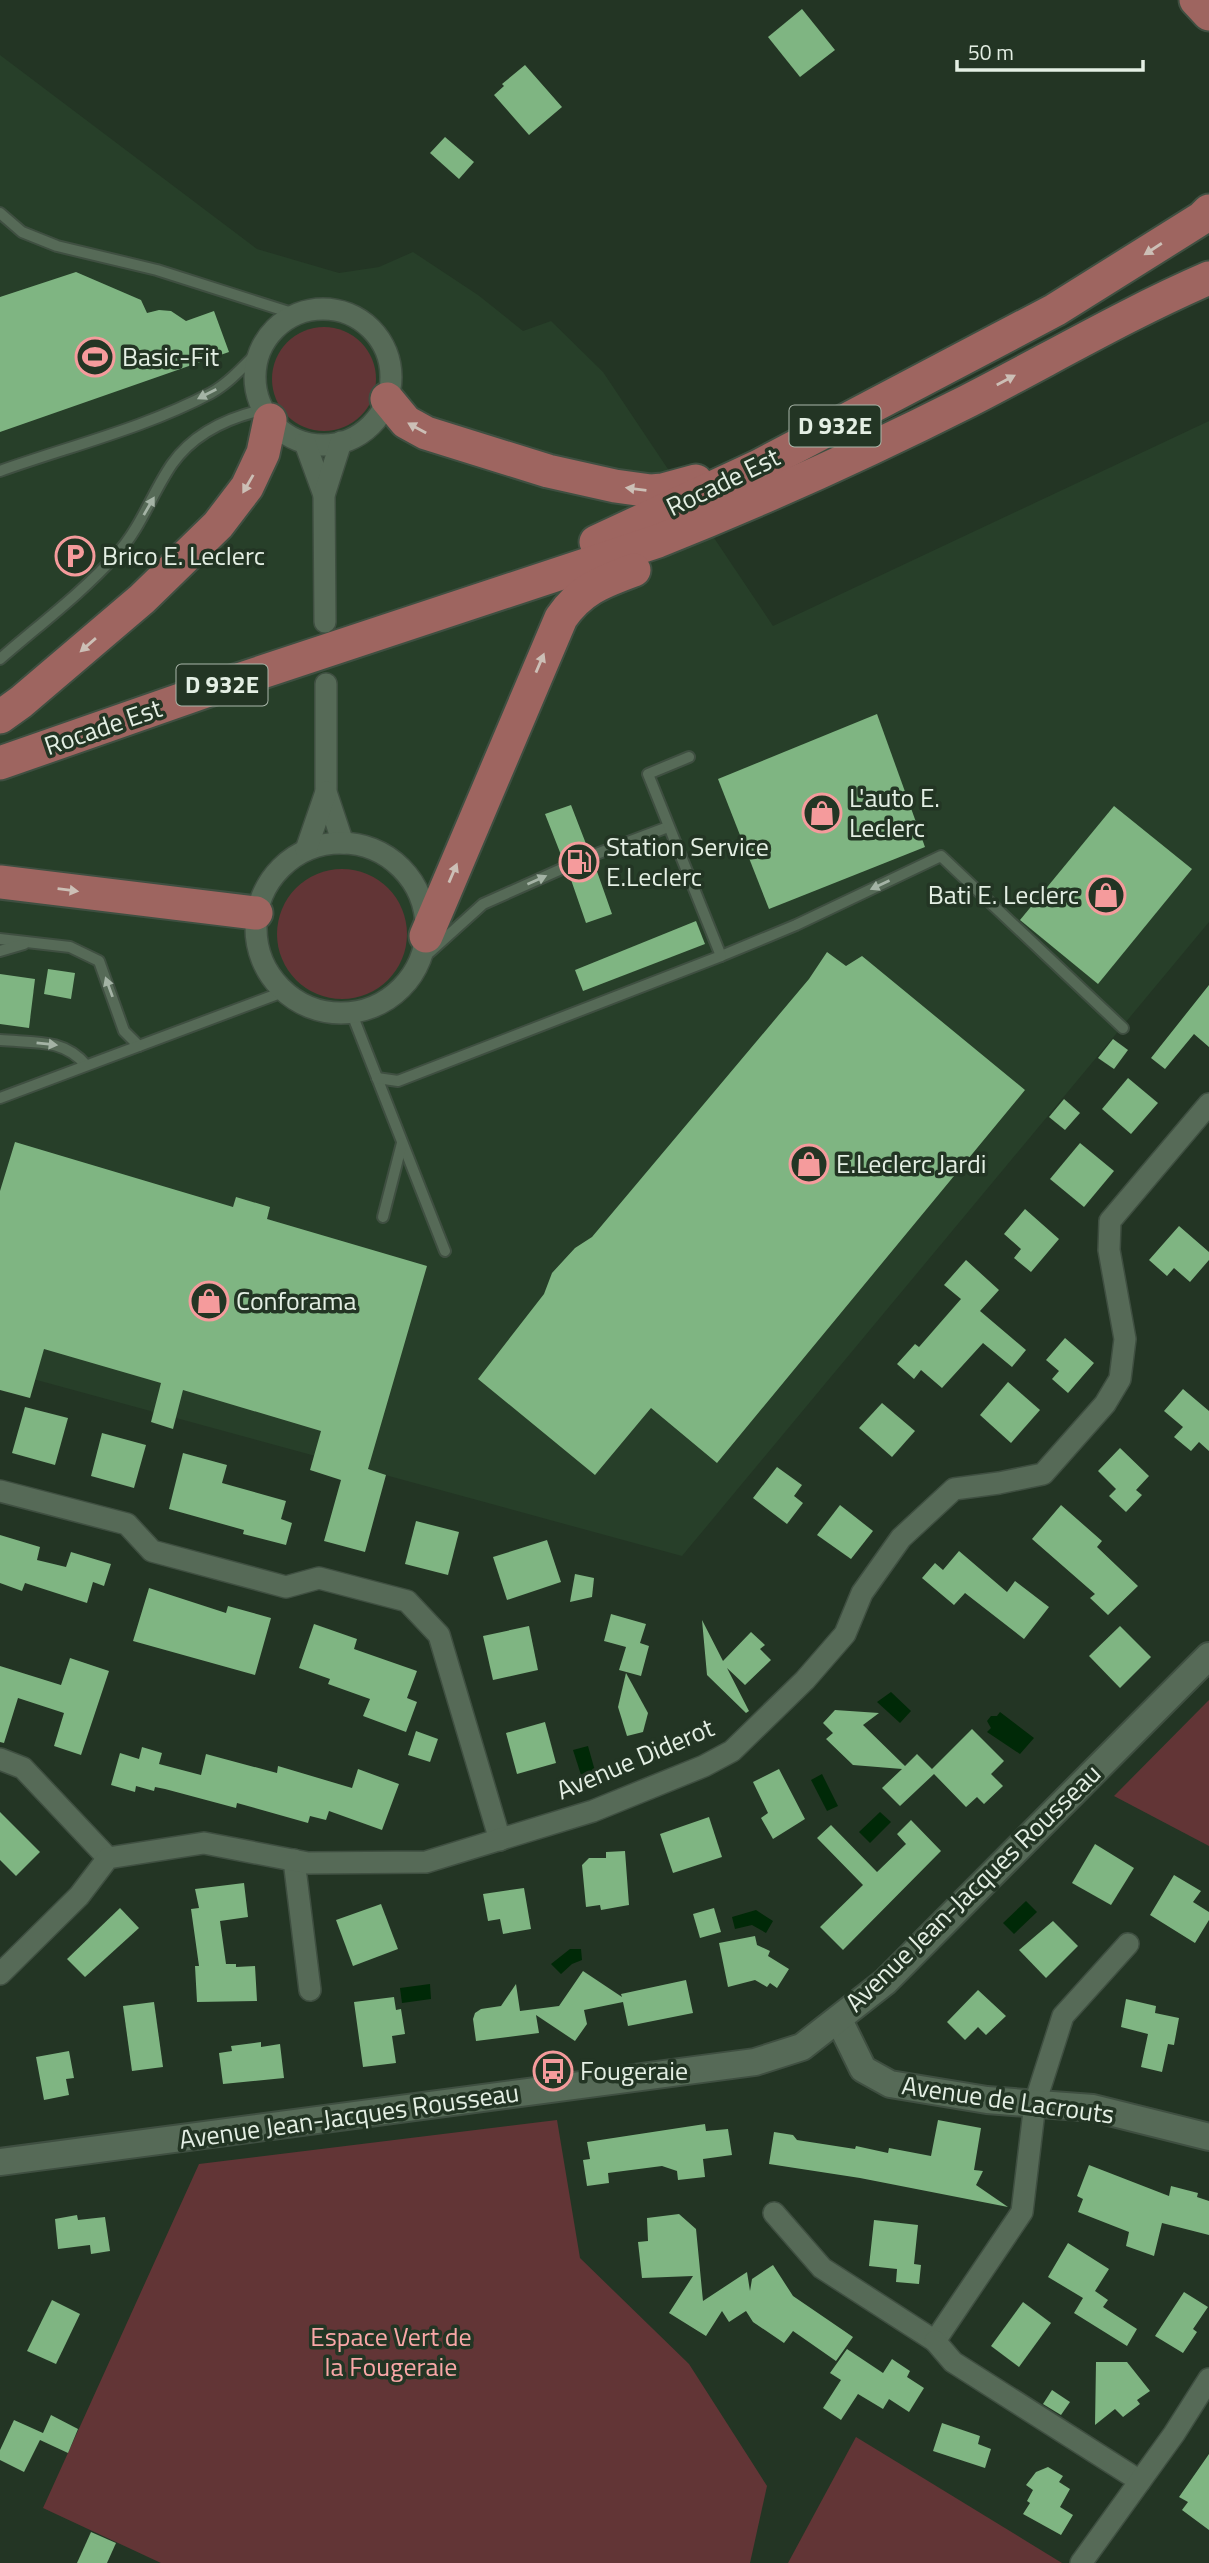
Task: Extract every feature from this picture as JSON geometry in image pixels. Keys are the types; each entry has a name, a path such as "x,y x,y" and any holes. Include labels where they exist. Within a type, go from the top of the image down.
{"main road":[{"path":"1196,0 1209,14"},
{"name":"Rocade Est","path":"446,612 757,467 1055,310 1209,211"},
{"name":"Rocade Est","path":"0,763 226,684 658,541 711,520 968,401 1160,299 1209,278"},
{"path":"387,399 406,422 426,433 548,471 615,486 663,490 686,485 760,453 979,340 1055,310"},
{"path":"424,948 550,641 561,618 580,594 775,509 869,463 968,401"},
{"path":"0,717 142,599 218,525 247,487 263,453 266,415"},
{"path":"0,882 256,913"}],"street":[{"path":"330,308 347,313 376,333 385,348 391,382 387,399 380,414 369,427 356,436 329,445 304,443 280,430 266,415 256,390 254,371 259,351 280,323 295,314 330,308"},
{"path":"325,622 324,495 341,442"},
{"path":"304,443 324,495"},
{"path":"306,850 326,792 327,684"},
{"path":"326,792 343,842"},
{"path":"343,842 366,846 387,856 405,871 418,891 425,913 424,948 410,979 394,996 374,1007 352,1014 333,1014 298,1003 283,992 265,969 256,942 256,913 262,893 273,875 288,860 324,844 343,842"},
{"name":"Avenue Diderot","path":"108,1858 204,1843 308,1863 426,1862 593,1811 704,1766 732,1751 805,1680 845,1634 862,1593 901,1538 954,1489 1043,1474 1105,1404 1120,1379 1125,1339 1109,1250 1110,1221 1209,1104"},
{"path":"0,1491 127,1524 152,1551 286,1587 319,1578 407,1601 439,1635 500,1840"},
{"name":"Avenue Jean-Jacques Rousseau","path":"0,2162 755,2062 802,2047 885,1982 1209,1656"},
{"path":"0,1759 23,1768 108,1858 79,1896 0,1974"},
{"path":"294,1860 310,1990"},
{"path":"935,2341 1021,2212 1035,2103 1063,2016 1128,1944"},
{"name":"Avenue de Lacrouts","path":"839,2020 863,2069 890,2084 987,2100 1093,2108 1209,2137"},
{"path":"774,2213 822,2268 935,2341 953,2362 1140,2481"},
{"path":"1082,2563 1209,2379"}],"lane":[{"path":"0,213 22,232 57,246 157,270 295,314"},
{"path":"0,471 159,416 212,392 259,351"},
{"path":"0,659 117,554 139,524 172,464 187,447 210,428 237,416 266,415"},
{"path":"689,757 648,774 721,956"},
{"path":"591,856 668,827"},
{"path":"377,1078 398,1081 721,956 796,925 942,856 1123,1028"},
{"path":"424,948 483,904 566,867"},
{"path":"0,939 70,947 99,961 124,1031 139,1046"},
{"path":"0,951 30,943"},
{"path":"0,1098 283,992"},
{"path":"352,1014 444,1251"},
{"path":"0,1040 63,1046 76,1054 86,1065"},
{"path":"383,1217 402,1143"}],"shaded area":[{"path":"0,55 257,249 339,273 379,267 413,252 478,295 523,331 551,321 603,372 773,626 1209,421 1209,922 682,1556 0,1370"},
{"path":"891,1692 911,1711 900,1723 877,1702"},
{"path":"1000,1712 1034,1738 1020,1754 987,1732 991,1728 987,1721"},
{"path":"588,1746 595,1771 581,1775 573,1750"},
{"path":"822,1774 838,1806 827,1811 811,1780"},
{"path":"880,1812 891,1822 870,1843 859,1832"},
{"path":"1026,1901 1037,1912 1014,1934 1003,1923"},
{"path":"756,1910 773,1921 766,1933 752,1925 735,1929 732,1917"},
{"path":"570,1949 581,1949 582,1960 572,1964 561,1974 551,1964"},
{"path":"430,1984 431,1999 402,2003 400,1988"}],"green space":[{"path":"324,327 344,331 361,342 372,359 376,379 372,399 361,416 344,427 324,431 304,427 287,416 276,399 272,379 276,359 287,342 304,331"},
{"path":"342,869 367,874 388,888 402,909 407,934 402,959 388,980 367,994 342,999 317,994 296,980 282,959 277,934 282,909 296,888 317,874"},
{"path":"1209,1700 1209,1846 1114,1796"},
{"name":"Espace Vert de la Fougeraie","path":"557,2120 580,2258 689,2364 767,2486 750,2563 161,2563 43,2508 199,2164"},
{"path":"856,2437 1062,2563 788,2563"}],"building":[{"path":"802,9 835,50 800,77 768,37"},
{"path":"525,65 562,107 529,135 494,95 504,86 502,84"},
{"path":"445,137 474,162 459,179 430,153"},
{"path":"76,272 141,300 147,313 171,311 186,321 214,311 229,352 0,432 0,297"},
{"name":"L'auto E. Leclerc","path":"877,714 925,847 769,909 718,779"},
{"name":"Station Service E.Leclerc","path":"571,805 588,849 583,858 594,863 612,914 586,923 569,874 573,871 573,864 570,860 563,860 545,814"},
{"name":"Bati E. Leclerc","path":"1114,806 1192,869 1098,984 1020,920"},
{"path":"696,921 705,944 583,991 575,970"},
{"name":"E.Leclerc Jardi","path":"827,952 846,966 862,956 1025,1090 717,1463 651,1408 595,1475 478,1379 544,1294 552,1273 575,1248 592,1237 809,979"},
{"path":"48,969 75,973 71,999 44,994"},
{"path":"0,974 35,979 29,1028 0,1024"},
{"path":"1209,985 1209,1047 1194,1034 1165,1069 1151,1058"},
{"path":"1113,1039 1128,1050 1114,1069 1098,1058"},
{"path":"1128,1078 1158,1103 1131,1134 1102,1109"},
{"path":"1064,1099 1080,1113 1065,1130 1049,1117"},
{"name":"Conforama","path":"15,1142 233,1207 236,1197 270,1207 267,1219 427,1266 368,1469 386,1475 365,1552 324,1541 341,1480 310,1470 321,1431 183,1390 173,1429 151,1422 161,1383 44,1349 30,1398 0,1390 0,1191"},
{"path":"1080,1143 1114,1171 1084,1207 1050,1179"},
{"path":"1025,1209 1059,1239 1031,1272 1014,1258 1021,1249 1004,1234"},
{"path":"1179,1226 1209,1252 1209,1260 1190,1282 1174,1268 1167,1276 1149,1260"},
{"path":"966,1260 999,1290 980,1311 1026,1350 1012,1367 983,1343 942,1388 921,1370 914,1379 897,1364 915,1344 919,1347 961,1299 944,1285"},
{"path":"1065,1338 1094,1363 1068,1393 1052,1379 1059,1371 1046,1360"},
{"path":"1008,1382 1040,1410 1011,1443 980,1415"},
{"path":"1183,1389 1209,1411 1209,1451 1199,1442 1191,1451 1174,1437 1183,1427 1164,1411"},
{"path":"882,1403 915,1431 892,1457 859,1428"},
{"path":"25,1407 68,1418 55,1465 12,1453"},
{"path":"102,1433 146,1445 134,1488 91,1476"},
{"path":"1120,1448 1149,1476 1136,1490 1142,1495 1126,1512 1109,1496 1116,1489 1098,1471"},
{"path":"183,1453 227,1465 222,1483 286,1501 281,1519 292,1523 286,1545 243,1534 244,1530 169,1509"},
{"path":"777,1467 802,1485 794,1496 803,1503 787,1524 753,1498"},
{"path":"840,1505 873,1531 851,1559 817,1535"},
{"path":"1061,1505 1102,1541 1097,1547 1138,1586 1108,1615 1090,1598 1095,1594 1032,1539"},
{"path":"416,1521 459,1532 448,1575 405,1564"},
{"path":"0,1535 40,1547 37,1560 66,1567 71,1552 111,1564 104,1586 93,1582 87,1603 25,1583 22,1591 0,1583"},
{"path":"547,1540 561,1582 507,1600 493,1557"},
{"path":"959,1551 1007,1592 1015,1581 1049,1607 1024,1639 965,1593 954,1605 922,1578 935,1563 943,1570"},
{"path":"575,1574 594,1578 592,1597 570,1602"},
{"path":"149,1588 226,1613 228,1606 271,1618 255,1675 133,1641"},
{"path":"611,1614 646,1624 640,1643 649,1646 641,1676 619,1670 626,1647 604,1641"},
{"path":"702,1620 723,1661 751,1632 765,1645 760,1649 771,1660 745,1685 727,1668 749,1711 746,1713 707,1675"},
{"path":"314,1624 357,1639 354,1649 417,1671 407,1698 417,1702 406,1732 363,1716 370,1699 328,1684 330,1679 299,1668"},
{"path":"529,1626 538,1670 493,1680 483,1636"},
{"path":"1120,1626 1151,1657 1120,1688 1089,1656"},
{"path":"70,1658 109,1671 81,1755 54,1746 64,1713 18,1698 4,1743 0,1742 0,1666 61,1685"},
{"path":"626,1673 648,1713 643,1732 627,1736 618,1707"},
{"path":"835,1710 879,1713 863,1725 905,1766 917,1754 932,1769 972,1729 1004,1761 991,1774 1003,1786 984,1804 977,1797 966,1807 934,1774 900,1806 882,1788 902,1769 853,1765 826,1739 833,1733 823,1723"},
{"path":"545,1722 556,1763 517,1774 506,1733"},
{"path":"416,1731 438,1739 430,1762 408,1755"},
{"path":"142,1747 162,1753 159,1764 201,1775 206,1754 277,1773 278,1766 352,1788 358,1769 399,1784 382,1830 329,1811 326,1820 310,1816 308,1823 237,1803 236,1808 155,1787 154,1791 136,1786 135,1792 111,1785 120,1753 139,1759"},
{"path":"779,1769 805,1819 773,1839 761,1818 768,1813 753,1782"},
{"path":"0,1812 40,1852 16,1876 0,1860"},
{"path":"709,1817 722,1857 673,1873 660,1834"},
{"path":"911,1820 941,1851 843,1950 820,1927 863,1885 817,1838 831,1825 877,1872 906,1844 897,1834"},
{"path":"1095,1844 1134,1868 1111,1905 1072,1883"},
{"path":"625,1851 629,1905 601,1910 600,1905 586,1907 582,1865 589,1858 606,1858 606,1852"},
{"path":"1174,1875 1201,1891 1193,1902 1209,1912 1209,1920 1195,1943 1150,1915"},
{"path":"244,1883 248,1917 220,1921 226,1964 236,1964 236,1967 255,1966 257,2001 197,2002 195,1966 199,1966 191,1909 199,1908 195,1889"},
{"path":"524,1888 531,1929 503,1934 500,1919 488,1921 483,1894"},
{"path":"381,1904 398,1949 353,1966 336,1920"},
{"path":"120,1908 139,1928 85,1977 67,1959"},
{"path":"714,1908 721,1932 700,1938 693,1914"},
{"path":"1053,1921 1078,1946 1046,1978 1019,1950"},
{"path":"755,1936 757,1945 770,1951 768,1956 789,1969 777,1988 770,1983 767,1987 755,1980 728,1987 719,1943"},
{"path":"583,1971 622,1997 621,1994 686,1980 693,2013 628,2026 623,2002 584,2010 587,2024 575,2041 536,2015 539,2033 476,2041 473,2019 475,2013 481,2009 501,2006 516,1984 520,2011 559,2006"},
{"path":"978,1990 1006,2016 986,2035 978,2027 965,2040 947,2022"},
{"path":"394,1997 396,2010 401,2009 405,2034 392,2036 396,2063 363,2067 354,2002"},
{"path":"1126,1999 1156,2006 1155,2013 1179,2018 1174,2045 1168,2044 1162,2072 1141,2067 1148,2034 1121,2027"},
{"path":"154,2002 163,2067 132,2071 123,2006"},
{"path":"261,2042 261,2047 280,2044 284,2078 223,2084 219,2053 232,2051 231,2046"},
{"path":"69,2051 74,2078 66,2079 69,2095 44,2100 36,2057"},
{"path":"938,2120 981,2128 974,2170 983,2171 976,2185 1008,2207 860,2178 769,2164 774,2132 793,2135 797,2140 855,2149 856,2146 888,2153 889,2148 931,2156"},
{"path":"705,2124 706,2131 728,2129 732,2155 703,2159 705,2177 678,2180 677,2171 662,2166 608,2173 609,2183 587,2186 583,2160 590,2159 587,2142"},
{"path":"1089,2165 1169,2196 1171,2186 1198,2193 1197,2197 1209,2201 1209,2235 1162,2223 1154,2256 1126,2246 1129,2232 1078,2212 1083,2199 1077,2196"},
{"path":"679,2214 696,2229 703,2301 747,2272 750,2291 752,2279 773,2265 793,2296 853,2337 836,2361 793,2331 784,2343 753,2322 746,2311 729,2322 722,2311 706,2336 669,2313 693,2276 642,2278 638,2242 648,2241 647,2218"},
{"path":"77,2215 78,2220 105,2217 110,2251 91,2254 90,2245 58,2249 55,2219"},
{"path":"874,2220 918,2225 914,2264 921,2265 919,2284 896,2282 897,2269 869,2266"},
{"path":"1068,2243 1109,2269 1095,2291 1108,2300 1103,2307 1137,2329 1127,2346 1074,2313 1083,2298 1048,2277"},
{"path":"1184,2292 1208,2307 1193,2329 1197,2332 1183,2353 1155,2336"},
{"path":"52,2300 80,2314 56,2364 27,2351"},
{"path":"1023,2302 1051,2323 1019,2367 991,2346"},
{"path":"847,2349 883,2373 892,2359 910,2371 907,2377 924,2388 909,2412 889,2399 883,2409 858,2394 841,2420 823,2408 841,2380 830,2373"},
{"path":"1096,2362 1127,2362 1150,2391 1137,2400 1140,2404 1123,2417 1115,2409 1095,2425"},
{"path":"1052,2390 1070,2402 1061,2415 1043,2404"},
{"path":"51,2415 78,2429 68,2453 40,2440 24,2472 0,2460 0,2450 14,2420 43,2433"},
{"path":"942,2423 980,2436 978,2444 991,2449 985,2468 933,2451"},
{"path":"1209,2454 1209,2530 1182,2510 1188,2502 1179,2497"},
{"path":"1048,2467 1063,2476 1059,2482 1070,2489 1060,2507 1073,2515 1061,2535 1023,2514 1030,2503 1027,2501 1033,2490 1026,2485 1036,2472"},
{"path":"91,2532 116,2543 107,2563 77,2563"}],"place":[{"name":"Basic-Fit","path":"95,357"},
{"name":"Brico E. Leclerc","path":"75,556"},
{"name":"L'auto E. Leclerc","path":"822,813"},
{"name":"Station Service E.Leclerc","path":"579,862"},
{"name":"Bati E. Leclerc","path":"1106,895"},
{"name":"E.Leclerc Jardi","path":"809,1164"},
{"name":"Conforama","path":"209,1301"},
{"name":"Fougeraie","path":"553,2071"}]}
